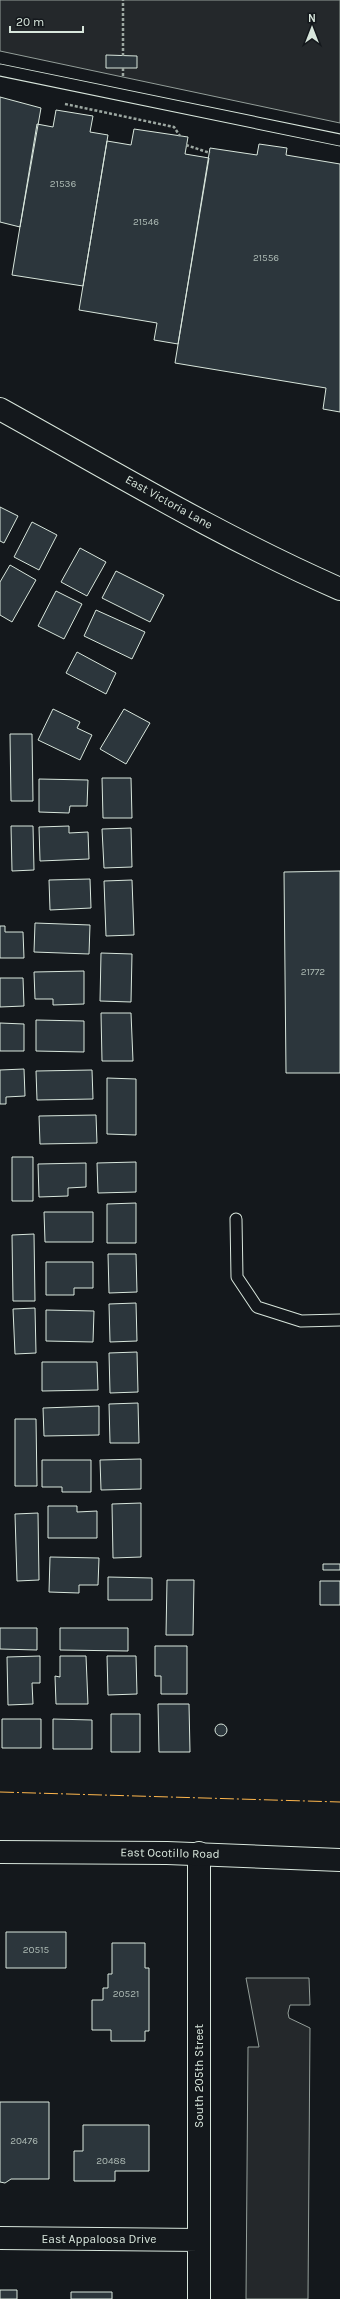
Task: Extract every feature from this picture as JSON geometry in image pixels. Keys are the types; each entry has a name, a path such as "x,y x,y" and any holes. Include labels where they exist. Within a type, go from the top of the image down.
{"street":[{"name":"East Victoria Lane","path":"0,409 206,522 303,573 340,589"},
{"name":"East Ocotillo Road","path":"0,1852 199,1853 340,1860"},
{"name":"South 205th Street","path":"199,1853 199,2299"},
{"name":"East Appaloosa Drive","path":"0,2238 198,2240"}],"lane":[{"path":"0,70 340,140"},
{"path":"236,1219 237,1277 257,1307 301,1320 340,1320"}],"path":[{"path":"123,0 123,56"},
{"path":"123,68 123,77"},
{"path":"58,102 174,127 180,136"},
{"path":"186,145 210,153"}],"shaded area":[{"path":"0,0 340,0 340,123 0,51"},
{"path":"246,1978 309,1978 310,2005 290,2005 288,2013 289,2018 310,2028 308,2299 246,2299 248,2047 259,2047"}],"building":[{"path":"106,55 137,56 137,68 106,68"},
{"path":"0,97 41,108 20,227 0,222"},
{"path":"56,110 93,116 90,132 108,135 83,286 12,275 37,124 53,127"},
{"path":"134,129 188,137 185,154 209,158 178,344 154,340 157,323 79,310 107,141 131,145"},
{"path":"259,144 287,148 286,155 340,164 340,412 323,409 326,388 175,363 210,148 257,155"},
{"path":"0,507 18,516 4,543 0,541"},
{"path":"32,522 57,535 39,570 14,557"},
{"path":"80,548 106,562 87,596 61,582"},
{"path":"10,565 36,580 12,622 0,615 0,582"},
{"path":"116,571 164,595 150,622 102,598"},
{"path":"56,591 82,604 64,639 38,626"},
{"path":"96,610 145,632 132,659 84,636"},
{"path":"77,652 116,673 106,694 66,673"},
{"path":"53,709 80,722 77,728 92,735 80,760 38,740"},
{"path":"124,709 150,723 126,764 100,749"},
{"path":"10,734 32,734 33,801 11,801"},
{"path":"102,778 131,778 132,818 103,818"},
{"path":"39,779 88,780 87,806 70,806 69,813 39,812"},
{"path":"11,826 33,826 34,870 12,871"},
{"path":"69,826 69,833 88,832 89,859 40,861 39,827"},
{"path":"131,828 132,867 104,868 102,829"},
{"path":"340,871 340,1073 286,1073 284,872"},
{"path":"90,879 91,908 50,910 49,880"},
{"path":"132,880 134,935 106,936 104,881"},
{"path":"35,923 90,925 89,954 34,952"},
{"path":"0,926 5,926 5,932 23,932 24,958 0,958"},
{"path":"101,953 132,954 131,1002 100,1001"},
{"path":"84,971 84,1004 53,1005 53,999 35,999 34,972"},
{"path":"0,978 23,978 24,1006 0,1007"},
{"path":"101,1013 131,1013 133,1061 102,1061"},
{"path":"36,1020 84,1021 84,1052 36,1051"},
{"path":"0,1023 24,1024 24,1051 0,1051"},
{"path":"24,1069 25,1096 6,1097 6,1104 0,1104 0,1070"},
{"path":"92,1070 93,1099 37,1100 36,1071"},
{"path":"107,1078 136,1079 136,1135 107,1134"},
{"path":"96,1115 97,1143 40,1144 39,1116"},
{"path":"12,1157 33,1157 33,1201 12,1201"},
{"path":"136,1162 136,1192 98,1193 97,1163"},
{"path":"86,1163 86,1187 68,1188 68,1196 39,1197 38,1164"},
{"path":"136,1203 136,1243 107,1243 107,1204"},
{"path":"44,1212 93,1212 93,1242 45,1242"},
{"path":"34,1234 35,1301 13,1301 12,1235"},
{"path":"108,1254 136,1254 137,1292 109,1293"},
{"path":"46,1262 93,1262 93,1288 74,1288 74,1295 46,1295"},
{"path":"136,1303 137,1341 110,1342 109,1304"},
{"path":"35,1308 36,1353 15,1354 13,1309"},
{"path":"46,1310 94,1311 93,1342 46,1341"},
{"path":"137,1352 138,1392 110,1393 109,1353"},
{"path":"42,1362 97,1362 98,1390 42,1391"},
{"path":"138,1403 139,1443 110,1443 109,1404"},
{"path":"99,1406 99,1435 44,1436 43,1408"},
{"path":"15,1419 36,1419 37,1486 15,1486"},
{"path":"141,1459 141,1489 101,1490 100,1460"},
{"path":"42,1460 91,1460 91,1492 62,1492 62,1487 42,1487"},
{"path":"141,1503 141,1557 113,1558 112,1504"},
{"path":"48,1506 77,1506 77,1512 97,1511 97,1538 48,1538"},
{"path":"38,1513 39,1580 17,1581 15,1514"},
{"path":"50,1557 99,1558 98,1585 79,1585 79,1593 49,1592"},
{"path":"323,1564 340,1564 340,1570 323,1570"},
{"path":"108,1577 152,1578 152,1600 108,1600"},
{"path":"167,1580 194,1580 193,1635 166,1635"},
{"path":"320,1581 340,1581 340,1605 320,1605"},
{"path":"0,1628 37,1628 37,1650 0,1649"},
{"path":"60,1628 128,1628 128,1651 60,1650"},
{"path":"155,1646 187,1646 187,1694 161,1694 161,1676 155,1676"},
{"path":"40,1656 40,1683 32,1683 33,1704 8,1705 7,1657"},
{"path":"60,1656 86,1656 88,1704 56,1704 55,1676 60,1677"},
{"path":"107,1656 136,1656 137,1694 108,1695"},
{"path":"158,1704 189,1704 190,1752 159,1752"},
{"path":"111,1714 140,1714 140,1752 111,1752"},
{"path":"2,1719 41,1719 41,1748 2,1748"},
{"path":"53,1719 92,1720 92,1749 53,1749"},
{"path":"219,1724 223,1724 227,1730 223,1736 219,1736 215,1732 215,1728"},
{"path":"6,1932 66,1932 66,1968 6,1968"},
{"path":"112,1943 145,1943 145,1968 149,1968 149,2031 145,2031 145,2041 111,2041 111,2030 92,2030 92,2000 103,2000 103,1988 108,1988 108,1974 112,1974"},
{"path":"0,2102 49,2102 49,2179 11,2179 5,2183 0,2182"},
{"path":"83,2125 149,2125 149,2171 115,2171 115,2181 74,2181 74,2151 83,2151"},
{"path":"0,2290 17,2290 17,2299 0,2299"},
{"path":"71,2292 112,2292 112,2299 71,2299"}],"power":[{"path":"0,1792 340,1802"}]}
